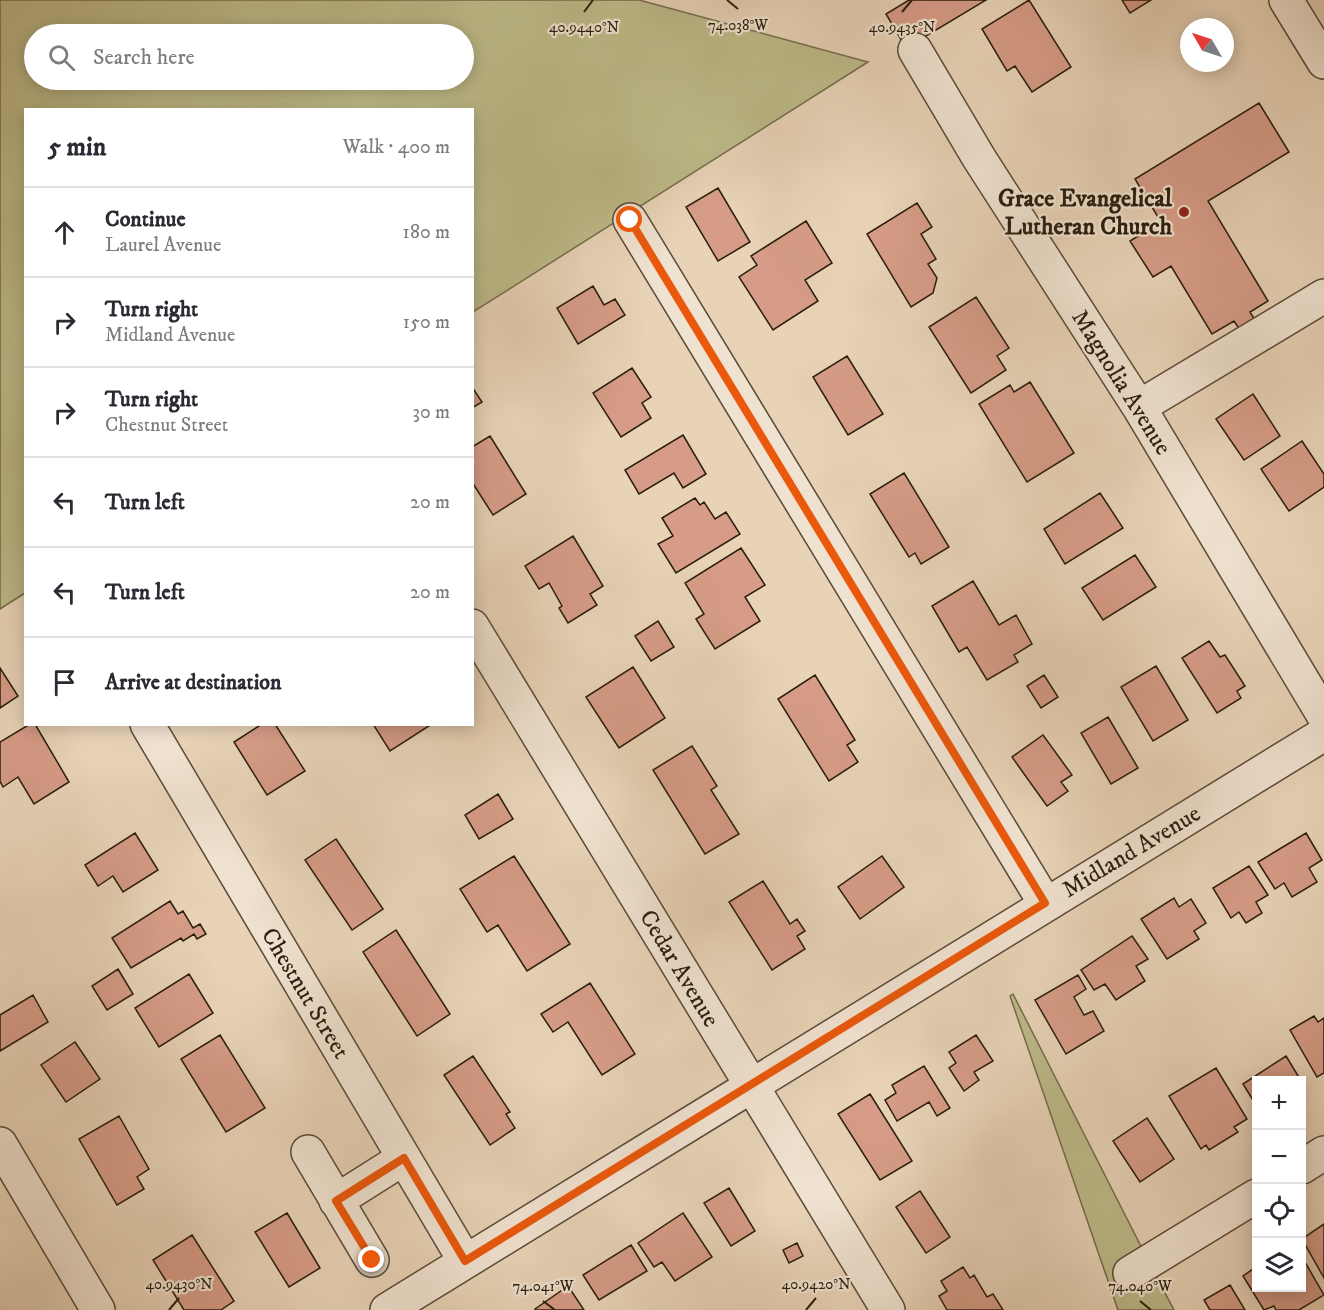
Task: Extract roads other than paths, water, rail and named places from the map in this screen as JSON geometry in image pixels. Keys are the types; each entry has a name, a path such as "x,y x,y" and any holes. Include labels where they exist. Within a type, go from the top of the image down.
{"street":[{"path":"1286,0 1324,62"},
{"name":"Magnolia Avenue","path":"915,50 979,158 1139,407 1324,716"},
{"path":"630,220 1045,903"},
{"path":"1139,407 1324,296"},
{"name":"Cedar Avenue","path":"474,629 888,1310"},
{"name":"Chestnut Street","path":"148,726 465,1261"},
{"name":"Midland Avenue","path":"387,1310 750,1084 1324,734"},
{"path":"0,1144 98,1310"},
{"path":"308,1152 372,1260"},
{"path":"1306,1164 1324,1153"},
{"path":"336,1201 404,1158"},
{"path":"1130,1274 1252,1199"}],"place":[{"name":"Grace Evangelical Lutheran Church","path":"1184,212"}]}
